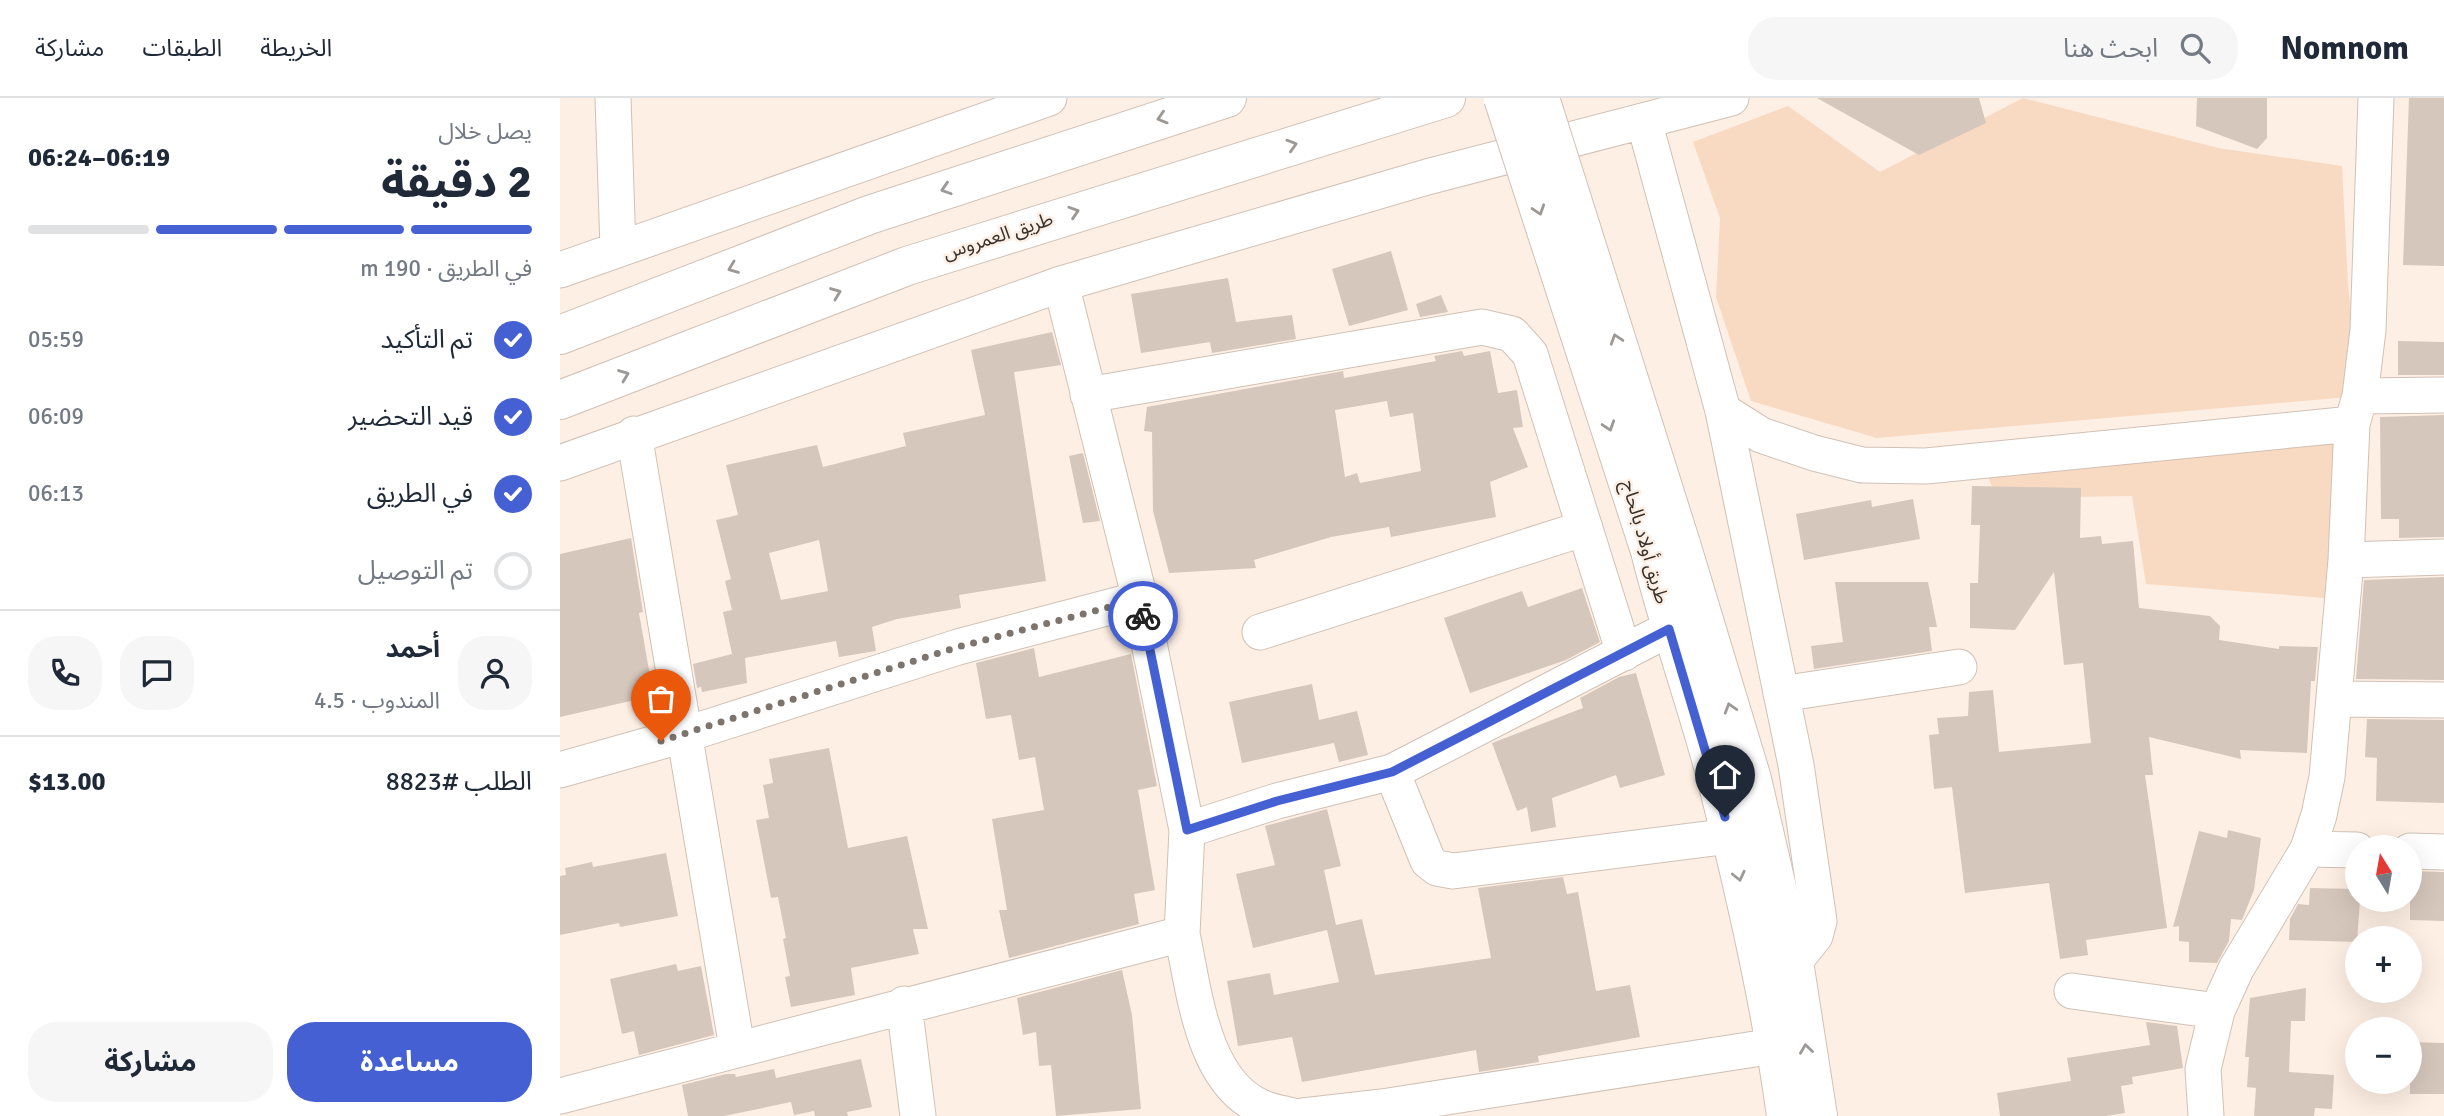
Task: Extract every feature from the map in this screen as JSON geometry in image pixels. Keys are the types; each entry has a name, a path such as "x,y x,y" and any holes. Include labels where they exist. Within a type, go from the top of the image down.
{"main road":[{"path":"560,334 869,215 1227,98"},
{"name":"طريق العمروس","path":"560,400 907,266 1446,98"},
{"name":"طريق أولاد بالحاج","path":"1503,98 1752,779 1794,962 1818,1116"},
{"name":"طريق أولاد بالحاج","path":"1540,98 1665,547 1669,629 1717,780 1774,1046 1786,1116"}],"street":[{"path":"613,98 618,249"},
{"path":"560,270 1049,98"},
{"path":"560,463 634,434 1060,284 1427,177 1731,98"},
{"path":"2206,1116 2203,1069 2217,1011 2236,969 2308,849 2327,777 2356,410 2368,317 2376,98"},
{"path":"1644,121 1723,411 1797,765 1819,906 1815,936 1794,962"},
{"path":"1060,284 1140,599 1187,830 1182,934 1206,1044 1230,1083 1259,1107 1293,1116"},
{"path":"1088,394 1482,327 1513,334 1530,354 1624,653"},
{"path":"1723,411 1761,435 1862,465 1926,466 2444,396"},
{"path":"634,434 687,734 737,1048"},
{"path":"1260,632 1585,528"},
{"path":"2346,560 2444,556"},
{"path":"560,770 687,734 958,647 1140,599"},
{"path":"1187,830 1277,801 1392,772 1669,629"},
{"path":"1781,694 1959,667"},
{"path":"2334,699 2444,700"},
{"path":"1392,772 1428,861 1437,869 1453,871 1730,836"},
{"path":"2308,849 2345,850"},
{"path":"2422,851 2444,852"},
{"path":"560,1096 904,1004 1182,934"},
{"path":"2072,991 2217,1011"},
{"path":"904,1004 918,1116"},
{"path":"1303,1116 1420,1109 1774,1046"}],"shaded area":[{"path":"2023,98 2218,148 2342,166 2348,285 2360,396 1877,438 1751,401 1716,297 1720,218 1693,142 1788,106 1880,172"},
{"path":"2342,435 2325,598 2146,584 2132,496 1997,498 1985,470"}],"building":[{"path":"1817,98 1979,98 1986,123 1919,155"},
{"path":"2197,98 2267,98 2267,138 2257,149 2196,126"},
{"path":"2409,98 2444,98 2444,266 2403,265"},
{"path":"1391,251 1408,310 1349,326 1332,269"},
{"path":"1228,278 1236,322 1292,315 1296,339 1212,353 1210,342 1141,353 1131,294"},
{"path":"1441,295 1448,312 1420,317 1416,304"},
{"path":"1052,332 1061,365 1014,372 1046,581 959,595 961,608 897,619 872,627 876,651 839,657 836,641 745,658 747,683 702,692 701,687 697,688 693,664 732,654 723,612 732,610 725,581 731,579 716,520 738,515 726,465 817,445 823,467 906,446 903,433 985,415 971,350","holes":["819,540 828,591 781,600 769,553"]},
{"path":"2398,341 2444,342 2444,375 2398,375"},
{"path":"1462,351 1464,356 1490,351 1498,393 1517,390 1523,427 1513,428 1528,467 1490,482 1496,517 1391,537 1389,527 1331,537 1254,560 1256,568 1169,573 1153,511 1152,432 1144,431 1147,407 1343,371 1344,378 1436,361 1434,356","holes":["1387,401 1390,417 1413,413 1421,471 1360,483 1357,473 1345,477 1335,410"]},
{"path":"2444,415 2444,537 2399,538 2399,519 2381,519 2380,417"},
{"path":"1083,453 1100,521 1083,523 1069,456"},
{"path":"1972,486 2081,488 2080,538 2101,536 2102,544 2133,541 2139,608 2210,616 2220,626 2219,640 2279,649 2279,646 2318,647 2315,681 2311,681 2307,753 2240,750 2241,759 2149,737 2153,775 2145,775 2167,928 2086,940 2088,955 2060,959 2049,883 1965,893 1952,787 1934,789 1929,735 1939,734 1937,718 1968,716 1969,692 1993,690 1999,752 2091,743 2083,663 2064,665 2054,572 2015,630 1970,628 1970,583 1978,583 1980,525 1971,525"},
{"path":"1913,499 1920,539 1804,560 1796,514 1871,500 1872,507"},
{"path":"631,538 643,612 639,613 650,676 654,674 657,695 560,717 560,554"},
{"path":"2444,577 2444,680 2356,679 2364,580"},
{"path":"1835,582 1928,582 1937,627 1929,627 1932,651 1814,669 1811,646 1843,642"},
{"path":"1582,588 1600,642 1566,660 1470,693 1444,618 1522,591 1528,607"},
{"path":"1034,648 1039,677 1131,654 1157,786 1138,790 1155,890 1134,894 1139,924 1009,958 999,910 1007,910 992,819 1044,810 1035,757 1019,760 1011,715 986,719 976,663"},
{"path":"1636,673 1665,775 1620,788 1616,775 1552,798 1556,827 1531,832 1527,807 1517,811 1492,743 1583,708 1580,698 1619,677"},
{"path":"1312,684 1319,720 1357,711 1368,755 1339,762 1334,743 1242,763 1229,702"},
{"path":"2367,719 2444,720 2444,803 2376,801 2377,758 2365,757"},
{"path":"829,748 848,848 907,836 928,929 913,929 919,954 851,968 855,995 791,1007 785,977 790,976 783,939 786,938 778,897 771,898 756,820 769,818 763,785 773,783 769,759"},
{"path":"1327,809 1341,866 1324,870 1336,925 1362,919 1375,975 1491,958 1478,888 1563,877 1567,894 1578,892 1596,991 1630,985 1640,1037 1538,1056 1539,1062 1479,1072 1476,1050 1302,1082 1292,1037 1238,1046 1227,981 1270,973 1274,995 1339,982 1327,930 1253,948 1236,874 1275,865 1265,826"},
{"path":"2228,830 2261,838 2254,890 2242,920 2231,919 2229,941 2217,963 2189,962 2189,942 2179,941 2179,926 2173,927 2199,831 2227,838"},
{"path":"666,853 678,916 620,927 619,923 560,935 560,876 566,875 565,868 592,862 593,867"},
{"path":"2422,871 2444,872 2444,921 2410,920 2410,912 2422,912"},
{"path":"2310,888 2345,889 2345,912 2359,912 2358,926 2345,926 2345,942 2289,940 2290,919 2298,904 2309,905"},
{"path":"676,964 678,971 701,966 714,1035 639,1055 634,1031 622,1034 610,979"},
{"path":"1122,970 1132,1015 1141,1109 1056,1116 1051,1065 1039,1066 1036,1032 1023,1035 1017,998"},
{"path":"2306,988 2305,1021 2291,1021 2289,1072 2334,1075 2332,1109 2315,1108 2314,1116 2254,1116 2256,1088 2247,1087 2249,1057 2245,1057 2250,998"},
{"path":"2146,1022 2177,1026 2183,1068 2132,1077 2133,1084 2121,1086 2125,1113 2106,1116 2000,1116 1997,1093 2071,1081 2067,1058 2150,1045"},
{"path":"2422,1042 2444,1043 2444,1094 2422,1094"},
{"path":"861,1059 872,1107 847,1112 848,1116 815,1116 814,1111 794,1115 791,1102 724,1116 688,1116 682,1085 726,1074 735,1074 736,1077 774,1069 776,1078"}],"way so far":[{"path":"661,741 958,647 1140,599 1143,616"}],"route":[{"path":"1143,616 1187,830 1277,801 1392,772 1669,629 1717,780 1725,817"}]}
